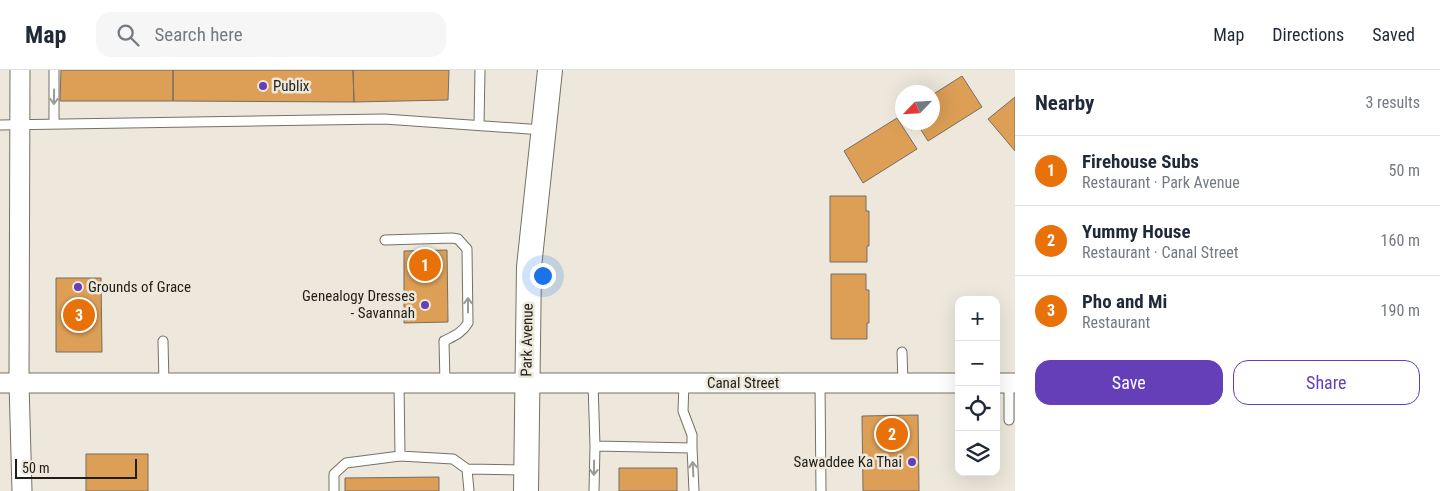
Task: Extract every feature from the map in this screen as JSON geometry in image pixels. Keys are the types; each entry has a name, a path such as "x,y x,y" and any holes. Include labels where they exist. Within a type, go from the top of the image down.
{"street":[{"path":"20,70 19,383 22,491"},
{"name":"Park Avenue","path":"526,481 529,267 550,70"},
{"name":"Canal Street","path":"0,383 955,383"}],"lane":[{"path":"54,70 54,124"},
{"path":"479,125 480,70"},
{"path":"0,125 384,119 543,130"},
{"path":"385,240 452,238 464,243 467,249 468,323 459,334 444,341 445,383"},
{"path":"163,341 164,383"},
{"path":"902,352 903,383"},
{"path":"399,383 400,456"},
{"path":"593,383 594,491"},
{"path":"684,383 683,411 692,434 694,491"},
{"path":"820,383 821,491"},
{"path":"1007,383 1009,420"},
{"path":"595,446 692,448"},
{"path":"334,491 334,474 346,463 400,456 452,459 467,468 526,481"},
{"path":"467,468 469,491"}],"building":[{"path":"61,70 173,70 173,101 60,101"},
{"name":"Publix","path":"173,70 353,70 354,102 173,101"},
{"path":"353,70 449,70 448,100 354,102"},
{"path":"962,76 982,107 928,141 921,130 940,130 940,90"},
{"path":"1015,97 1015,151 988,119"},
{"path":"895,119 895,130 905,130 917,149 863,183 844,151"},
{"path":"830,196 866,196 866,211 869,211 867,262 830,262"},
{"path":"447,250 448,322 404,323 404,251"},
{"path":"831,274 866,274 866,290 869,290 867,339 831,339"},
{"path":"56,278 101,278 102,352 56,352"},
{"path":"918,415 919,491 863,491 862,416"},
{"path":"86,454 148,454 148,491 86,491"},
{"path":"619,468 677,468 677,491 619,491"},
{"path":"439,477 439,491 345,491 345,478"}],"place":[{"name":"Publix","path":"263,86"},
{"name":"Firehouse Subs","path":"425,265"},
{"name":"Grounds of Grace","path":"78,287"},
{"name":"Genealogy Dresses - Savannah","path":"425,305"},
{"name":"Pho and Mi","path":"79,315"},
{"name":"Yummy House","path":"892,434"},
{"name":"Sawaddee Ka Thai","path":"912,462"}]}
